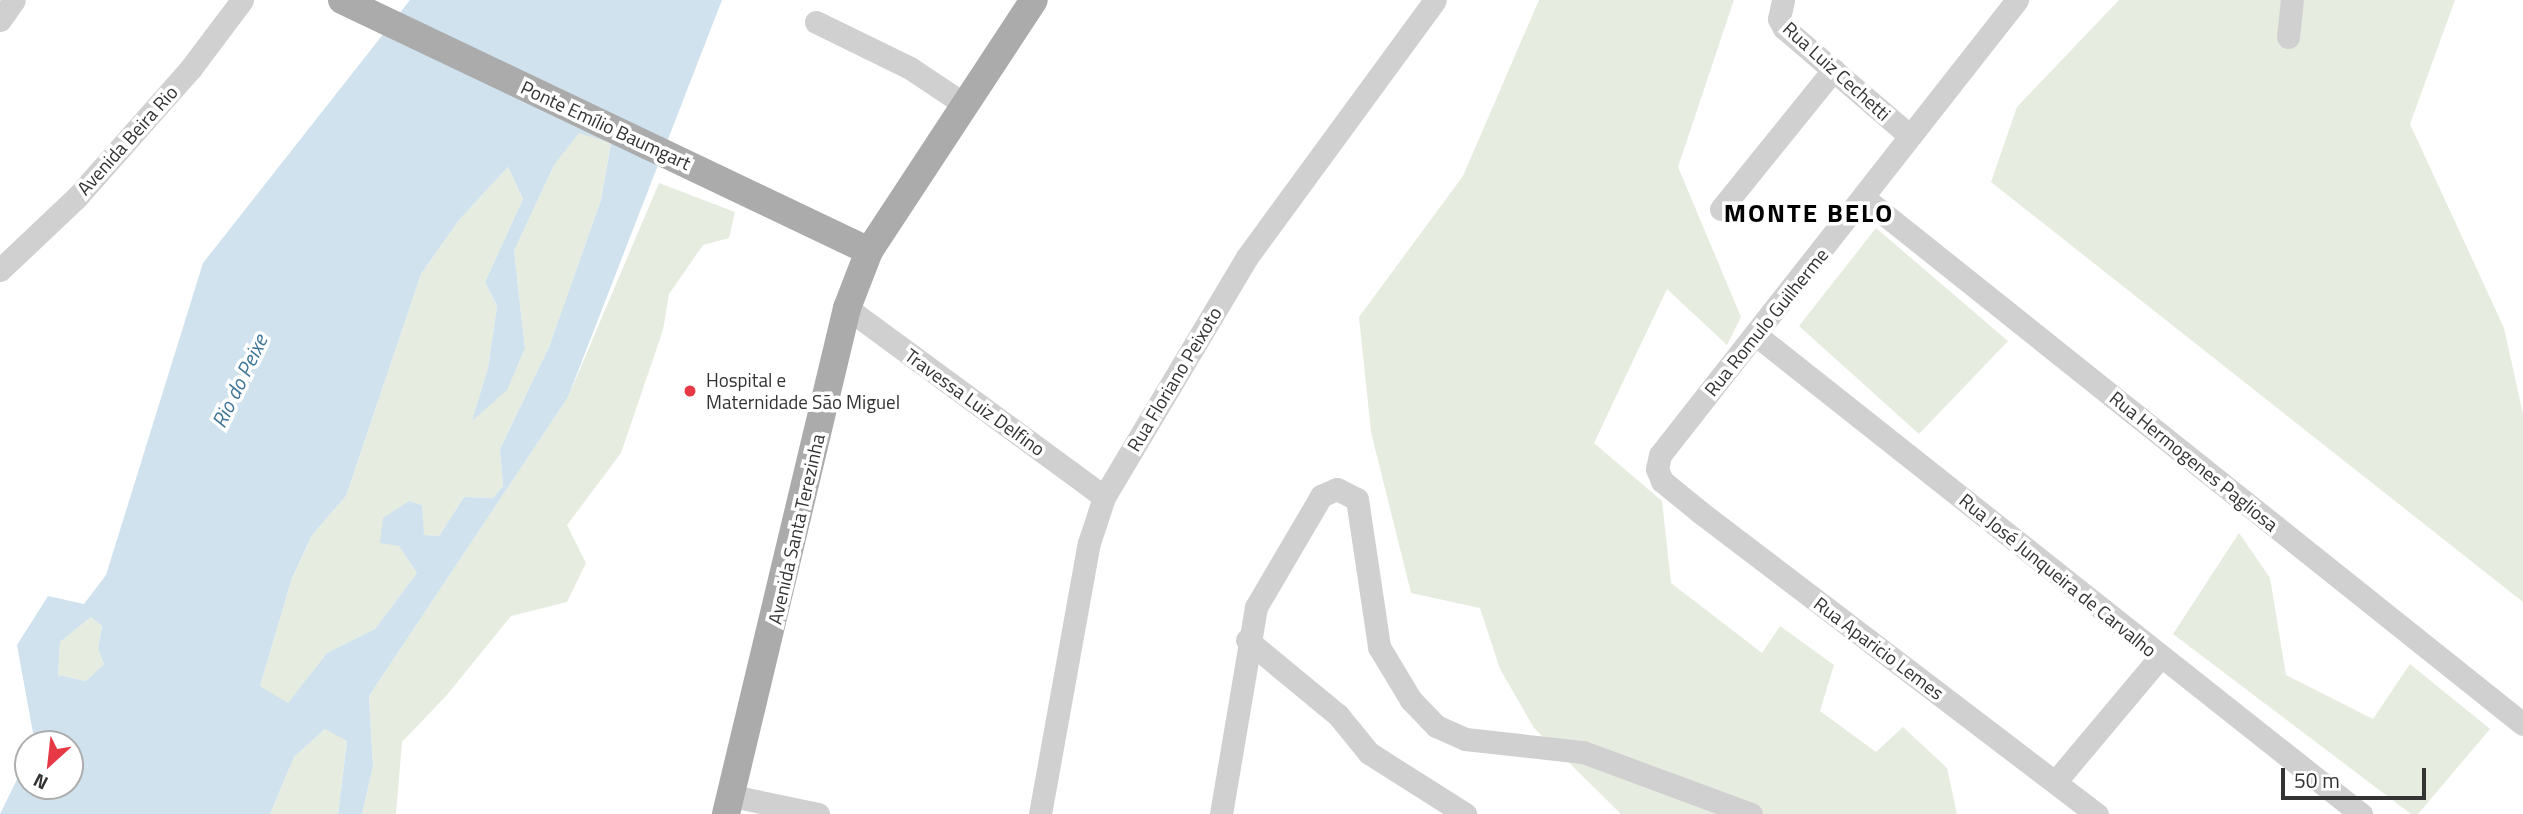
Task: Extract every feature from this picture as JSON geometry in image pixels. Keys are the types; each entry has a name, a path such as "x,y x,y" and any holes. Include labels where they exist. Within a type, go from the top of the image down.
{"main road":[{"name":"Ponte Emílio Baumgart","path":"342,0 869,251"},
{"name":"Avenida Santa Terezinha","path":"729,805 847,308 869,251 1034,0"}],"street":[{"path":"0,20 14,0"},
{"name":"Avenida Beira Rio","path":"0,270 77,197 191,68 242,0"},
{"name":"Rua Floriano Peixoto","path":"1040,814 1090,543 1104,497 1247,257 1435,0"},
{"name":"Rua Luiz Cechetti","path":"1783,0 1779,19 1784,28 1910,136"},
{"name":"Rua Romulo Guilherme","path":"1662,481 1660,455 2017,0"},
{"path":"2288,37 2292,0"},
{"path":"816,22 910,68 964,104"},
{"path":"1721,209 1833,70"},
{"name":"Rua Hermogenes Pagliosa","path":"1864,198 2523,724"},
{"name":"Travessa Luiz Delfino","path":"847,308 1104,497"},
{"name":"Rua José Junqueira de Carvalho","path":"1756,335 2361,814"},
{"name":"Rua Aparicio Lemes","path":"1662,481 2097,814"},
{"path":"1221,814 1247,640 1256,607 1321,496 1329,489 1348,491 1357,499 1379,647 1410,700 1436,726 1465,739 1583,752 1751,814"},
{"path":"1247,640 1338,715 1369,753 1465,814"},
{"path":"2056,781 2160,657"},
{"path":"729,805 817,814"}],"shaded area":[{"path":"1539,0 1734,0 1678,167 1741,317 1727,345 1667,289 1594,443 1662,501 1671,583 1762,653 1780,626 1834,665 1820,711 1876,752 1903,727 1947,768 1957,814 1621,814 1534,728 1500,669 1480,608 1411,593 1371,432 1359,317 1463,176"},
{"path":"2119,0 2455,0 2410,124 2504,328 2523,414 2523,602 1991,182 2017,107"},
{"path":"579,132 611,142 601,200 549,347 500,449 503,486 493,498 464,497 439,536 423,535 422,505 409,501 399,546 417,573 375,629 327,653 288,704 260,686 292,578 312,535 346,496 421,274 459,220 508,167 523,199 485,282 497,306 488,368 473,419 525,348 514,251 554,165"},
{"path":"659,183 735,212 729,238 703,245 669,294 663,330 621,453 567,525 586,563 567,602 511,616 446,696 402,742 396,814 362,814 373,766 369,696 568,397"},
{"path":"1876,228 2008,341 1919,434 1799,326"},
{"path":"2239,533 2270,578 2286,675 2373,719 2410,664 2490,729 2418,814 2411,814 2173,634"},
{"path":"91,617 102,626 98,649 104,664 86,681 58,675 60,642"},
{"path":"325,729 347,740 338,814 270,814 294,757"}],"water":[{"name":"Rio do Peixe","path":"410,0 722,0 568,397 369,696 373,766 362,814 338,814 347,741 325,729 294,757 270,814 0,814 14,786 14,800 84,800 84,730 32,730 17,645 48,596 84,604 106,575 203,263","holes":["579,133 611,143 601,200 549,347 500,449 503,486 493,498 464,497 439,536 424,535 422,505 409,501 383,518 380,543 399,546 417,573 375,629 327,653 288,703 260,686 292,578 312,535 346,496 421,274 459,220 508,167 523,199 485,282 497,306 488,368 472,421 507,390 525,348 514,251 554,165","91,617 102,626 98,649 104,664 86,681 58,675 60,642"]}],"place":[{"name":"Hospital e Maternidade São Miguel","path":"690,391"}],"district":[{"name":"MONTE BELO","path":"1809,213"}]}
